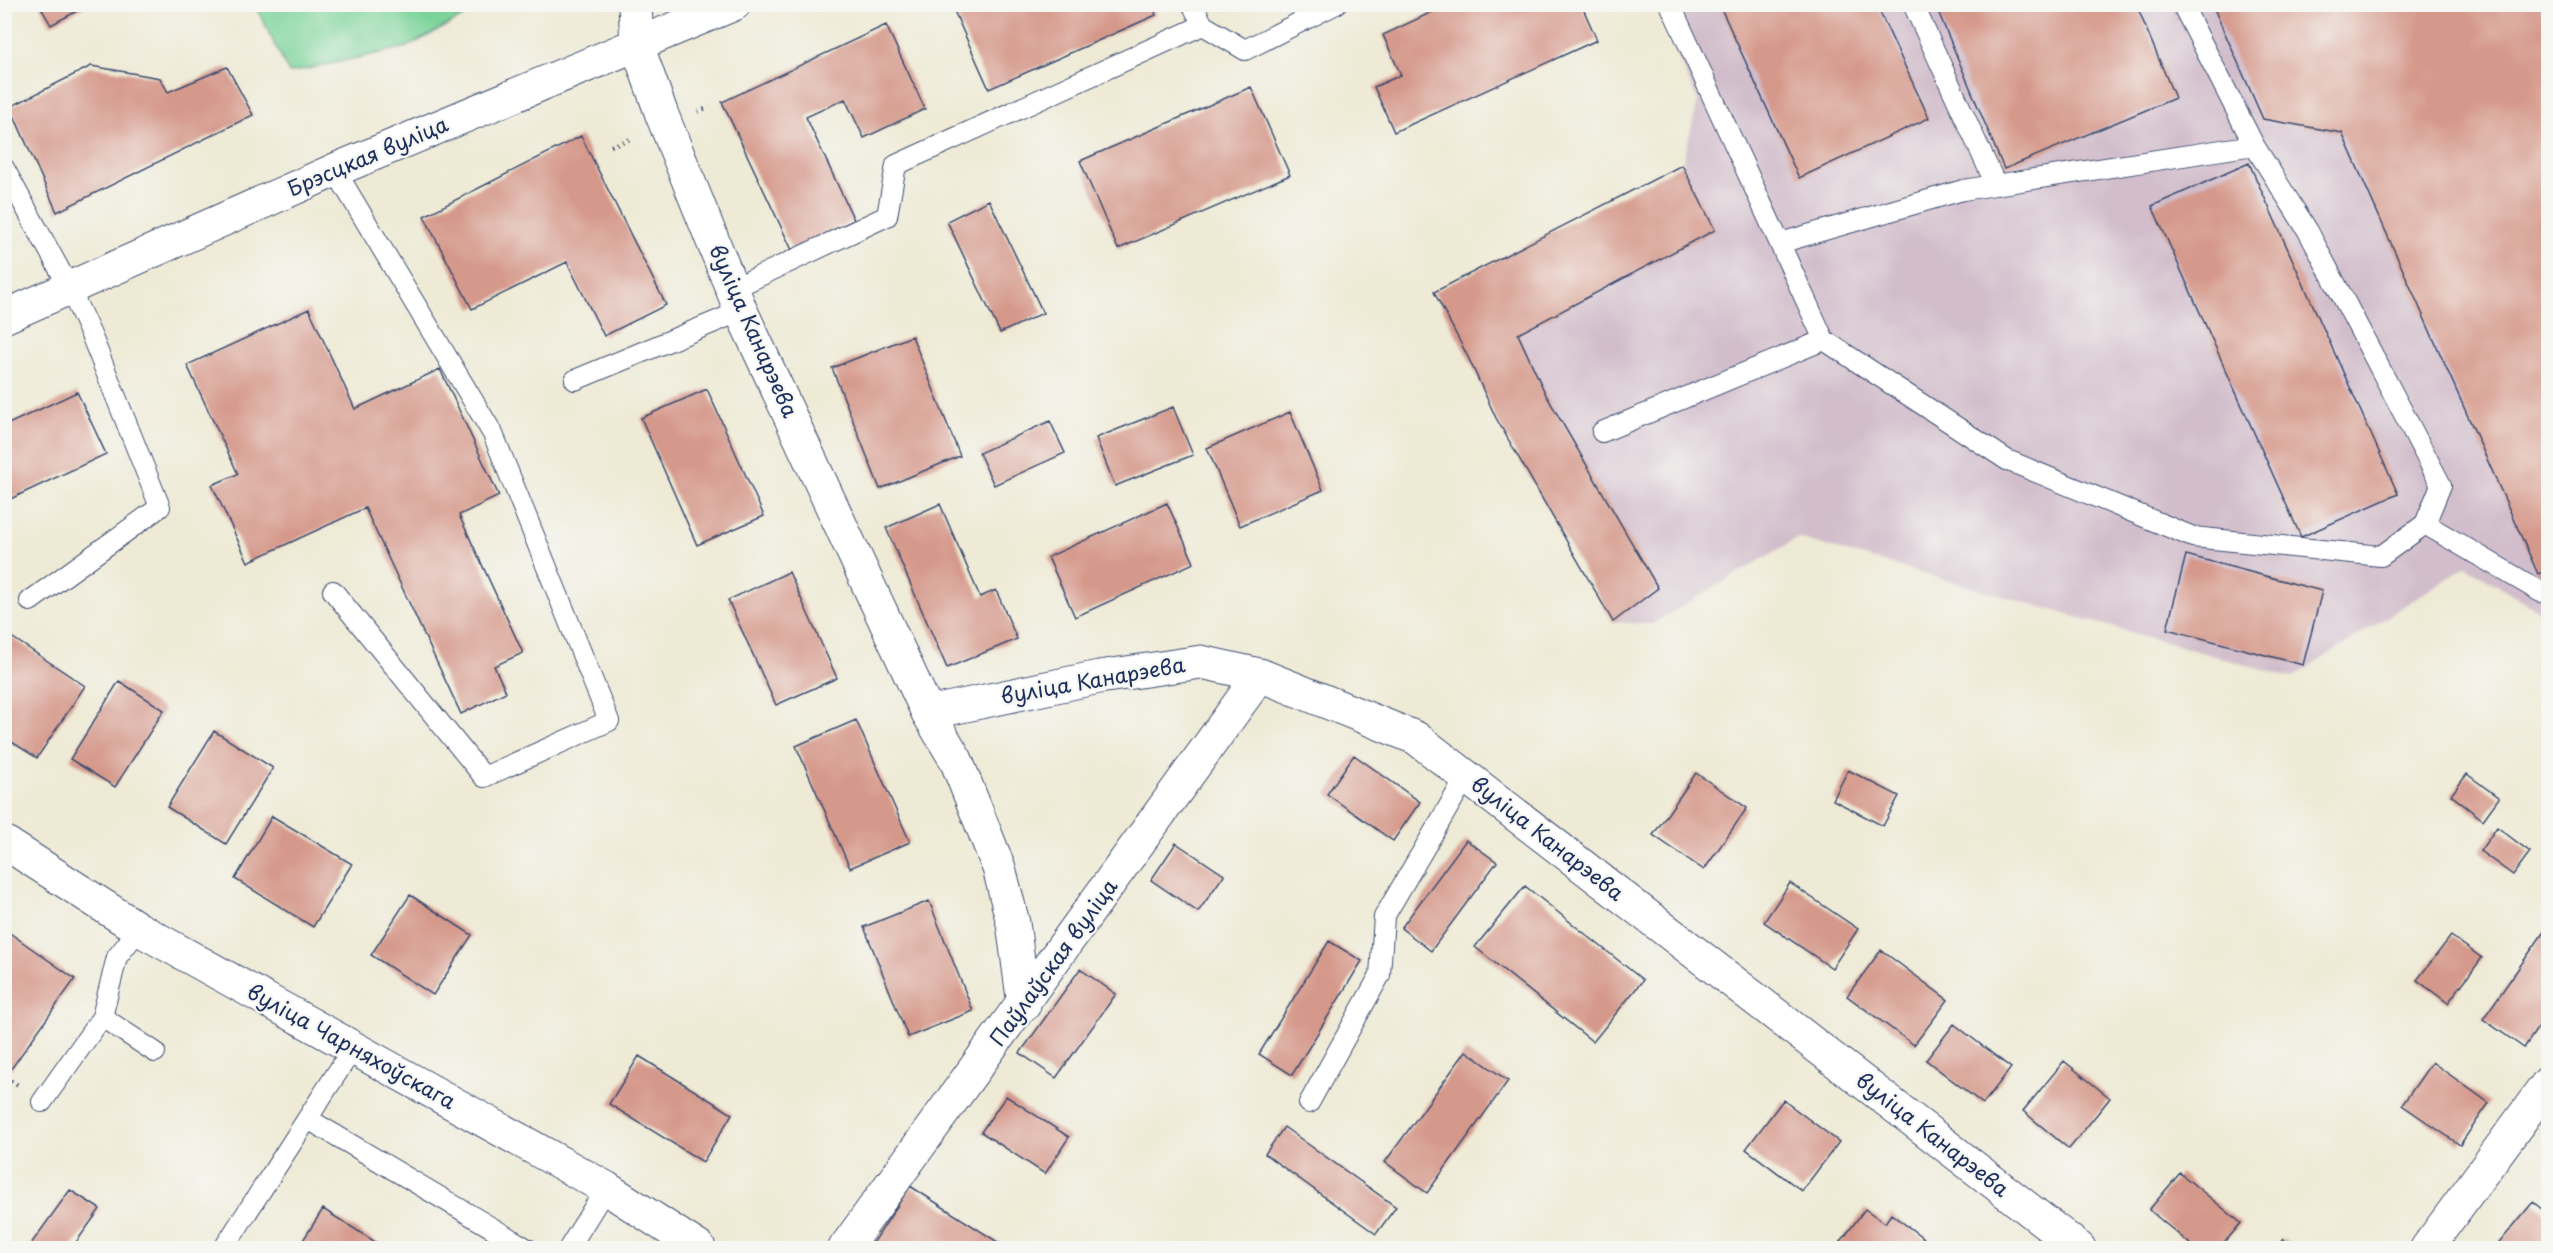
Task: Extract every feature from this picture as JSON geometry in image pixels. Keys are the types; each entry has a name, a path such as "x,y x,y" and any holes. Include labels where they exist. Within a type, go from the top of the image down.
{"street":[{"name":"вуліца Канарэева","path":"635,4 637,45 662,115 737,300 928,713 956,760 999,868 1013,923 1024,1005"},
{"name":"Брэсцкая вуліца","path":"8,307 69,287 335,170 734,4"},
{"name":"вуліца Канарэева","path":"928,713 1099,677 1201,662 1260,675 1416,738 2079,1248"},
{"name":"Паўлаўская вуліца","path":"845,1248 1024,1005 1260,675"},
{"name":"вуліца Чарняхоўскага","path":"4,842 139,929 606,1188 699,1248"},
{"path":"2427,1248 2548,1083"}],"lane":[{"path":"1192,4 1203,25 1245,50 1336,4"},
{"path":"1670,4 1824,340 2007,460 2193,537 2381,556 2425,524 2441,485 2308,231 2254,145 2182,4"},
{"path":"1913,4 1996,185"},
{"path":"575,380 737,300 785,262 887,216 896,165 1203,25"},
{"path":"1780,243 1963,190 2254,145"},
{"path":"4,168 69,287 92,337 160,507 30,601"},
{"path":"333,591 484,777 609,721 493,434 335,170"},
{"path":"1602,432 1824,340"},
{"path":"2425,524 2541,592 2548,589"},
{"path":"1309,1103 1380,975 1384,917 1466,777"},
{"path":"42,1102 102,1017 117,957 139,929"},
{"path":"102,1017 155,1052"},
{"path":"224,1248 354,1048"},
{"path":"308,1119 526,1248"},
{"path":"569,1248 586,1224 606,1188"}],"shaded area":[{"path":"1654,5 2548,5 2548,616 2466,566 2292,678 1798,538 1652,624 1613,622 1496,418 1468,357 1434,292 1682,165 1698,101"}],"green space":[{"path":"255,5 485,5 407,47 289,73"}],"building":[{"path":"39,4 90,4 51,25"},
{"path":"951,4 1152,4 1156,15 989,89"},
{"path":"1449,4 1581,4 1597,40 1394,132 1374,87 1401,75 1383,35"},
{"path":"1719,4 1876,4 1929,118 1799,178"},
{"path":"1935,4 2136,4 2175,98 2004,169"},
{"path":"2212,4 2539,4 2548,27 2548,570 2538,574 2342,133 2263,119"},
{"path":"886,25 925,109 864,138 845,99 806,117 854,220 792,250 722,102"},
{"path":"91,66 160,78 168,92 227,67 253,115 57,212 10,107"},
{"path":"1251,87 1290,175 1118,249 1080,161"},
{"path":"581,136 666,305 604,336 567,262 472,309 424,216"},
{"path":"2249,163 2398,494 2301,537 2152,206"},
{"path":"1682,165 1715,230 1518,334 1546,395 1658,588 1613,622 1496,418 1468,357 1434,292"},
{"path":"989,200 1043,313 1000,333 947,221"},
{"path":"309,309 355,409 440,369 499,496 459,515 523,653 494,666 506,692 461,714 365,508 248,562 212,485 238,474 187,365"},
{"path":"912,336 960,456 880,489 832,368"},
{"path":"707,389 764,516 697,545 641,418"},
{"path":"77,392 106,454 4,502 4,426"},
{"path":"1173,407 1193,455 1115,486 1096,438"},
{"path":"1290,412 1323,490 1240,526 1207,448"},
{"path":"1050,421 1065,453 994,485 979,453"},
{"path":"1167,503 1194,563 1075,617 1048,557"},
{"path":"940,504 980,597 996,590 1017,639 947,668 886,528"},
{"path":"2186,555 2322,591 2303,665 2167,629"},
{"path":"789,572 837,678 776,705 728,600"},
{"path":"4,632 85,686 37,758 4,737"},
{"path":"119,681 164,710 115,787 70,759"},
{"path":"856,720 910,842 850,868 796,746"},
{"path":"214,731 273,768 226,844 167,807"},
{"path":"1354,755 1420,802 1393,841 1327,794"},
{"path":"1848,770 1899,796 1883,826 1833,800"},
{"path":"1696,773 1747,808 1704,870 1653,835"},
{"path":"2467,774 2499,798 2483,820 2451,795"},
{"path":"272,816 352,864 313,927 235,879"},
{"path":"2497,827 2530,852 2513,875 2480,851"},
{"path":"1466,840 1497,862 1431,951 1401,928"},
{"path":"1176,843 1224,875 1198,912 1151,880"},
{"path":"1790,883 1858,929 1832,968 1764,922"},
{"path":"1525,886 1643,980 1593,1042 1475,947"},
{"path":"410,895 472,935 433,995 371,955"},
{"path":"929,901 973,1011 908,1037 864,927"},
{"path":"2548,926 2548,1013 2524,1048 2483,1019"},
{"path":"4,929 75,979 4,1079"},
{"path":"2451,936 2482,958 2448,1003 2417,980"},
{"path":"1329,941 1362,961 1292,1075 1259,1054"},
{"path":"1881,950 1948,1000 1914,1045 1847,996"},
{"path":"1080,969 1116,994 1056,1078 1020,1053"},
{"path":"1954,1024 2011,1068 1983,1104 1926,1060"},
{"path":"1466,1051 1508,1081 1427,1193 1385,1162"},
{"path":"639,1056 732,1114 703,1162 609,1104"},
{"path":"2064,1061 2110,1098 2069,1149 2023,1111"},
{"path":"2432,1062 2489,1103 2460,1145 2402,1105"},
{"path":"1006,1096 1069,1137 1045,1174 981,1132"},
{"path":"1783,1100 1839,1142 1802,1191 1746,1149"},
{"path":"1284,1127 1396,1207 1376,1234 1265,1154"},
{"path":"2180,1173 2241,1223 2220,1248 2195,1248 2149,1210"},
{"path":"910,1186 1007,1248 870,1248"},
{"path":"70,1190 100,1209 72,1248 28,1248"},
{"path":"2533,1202 2548,1214 2548,1248 2495,1248"},
{"path":"323,1209 385,1248 298,1248"},
{"path":"1865,1209 1885,1223 1891,1214 1937,1248 1836,1248"},
{"path":"2283,1239 2295,1248 2276,1248"}]}
